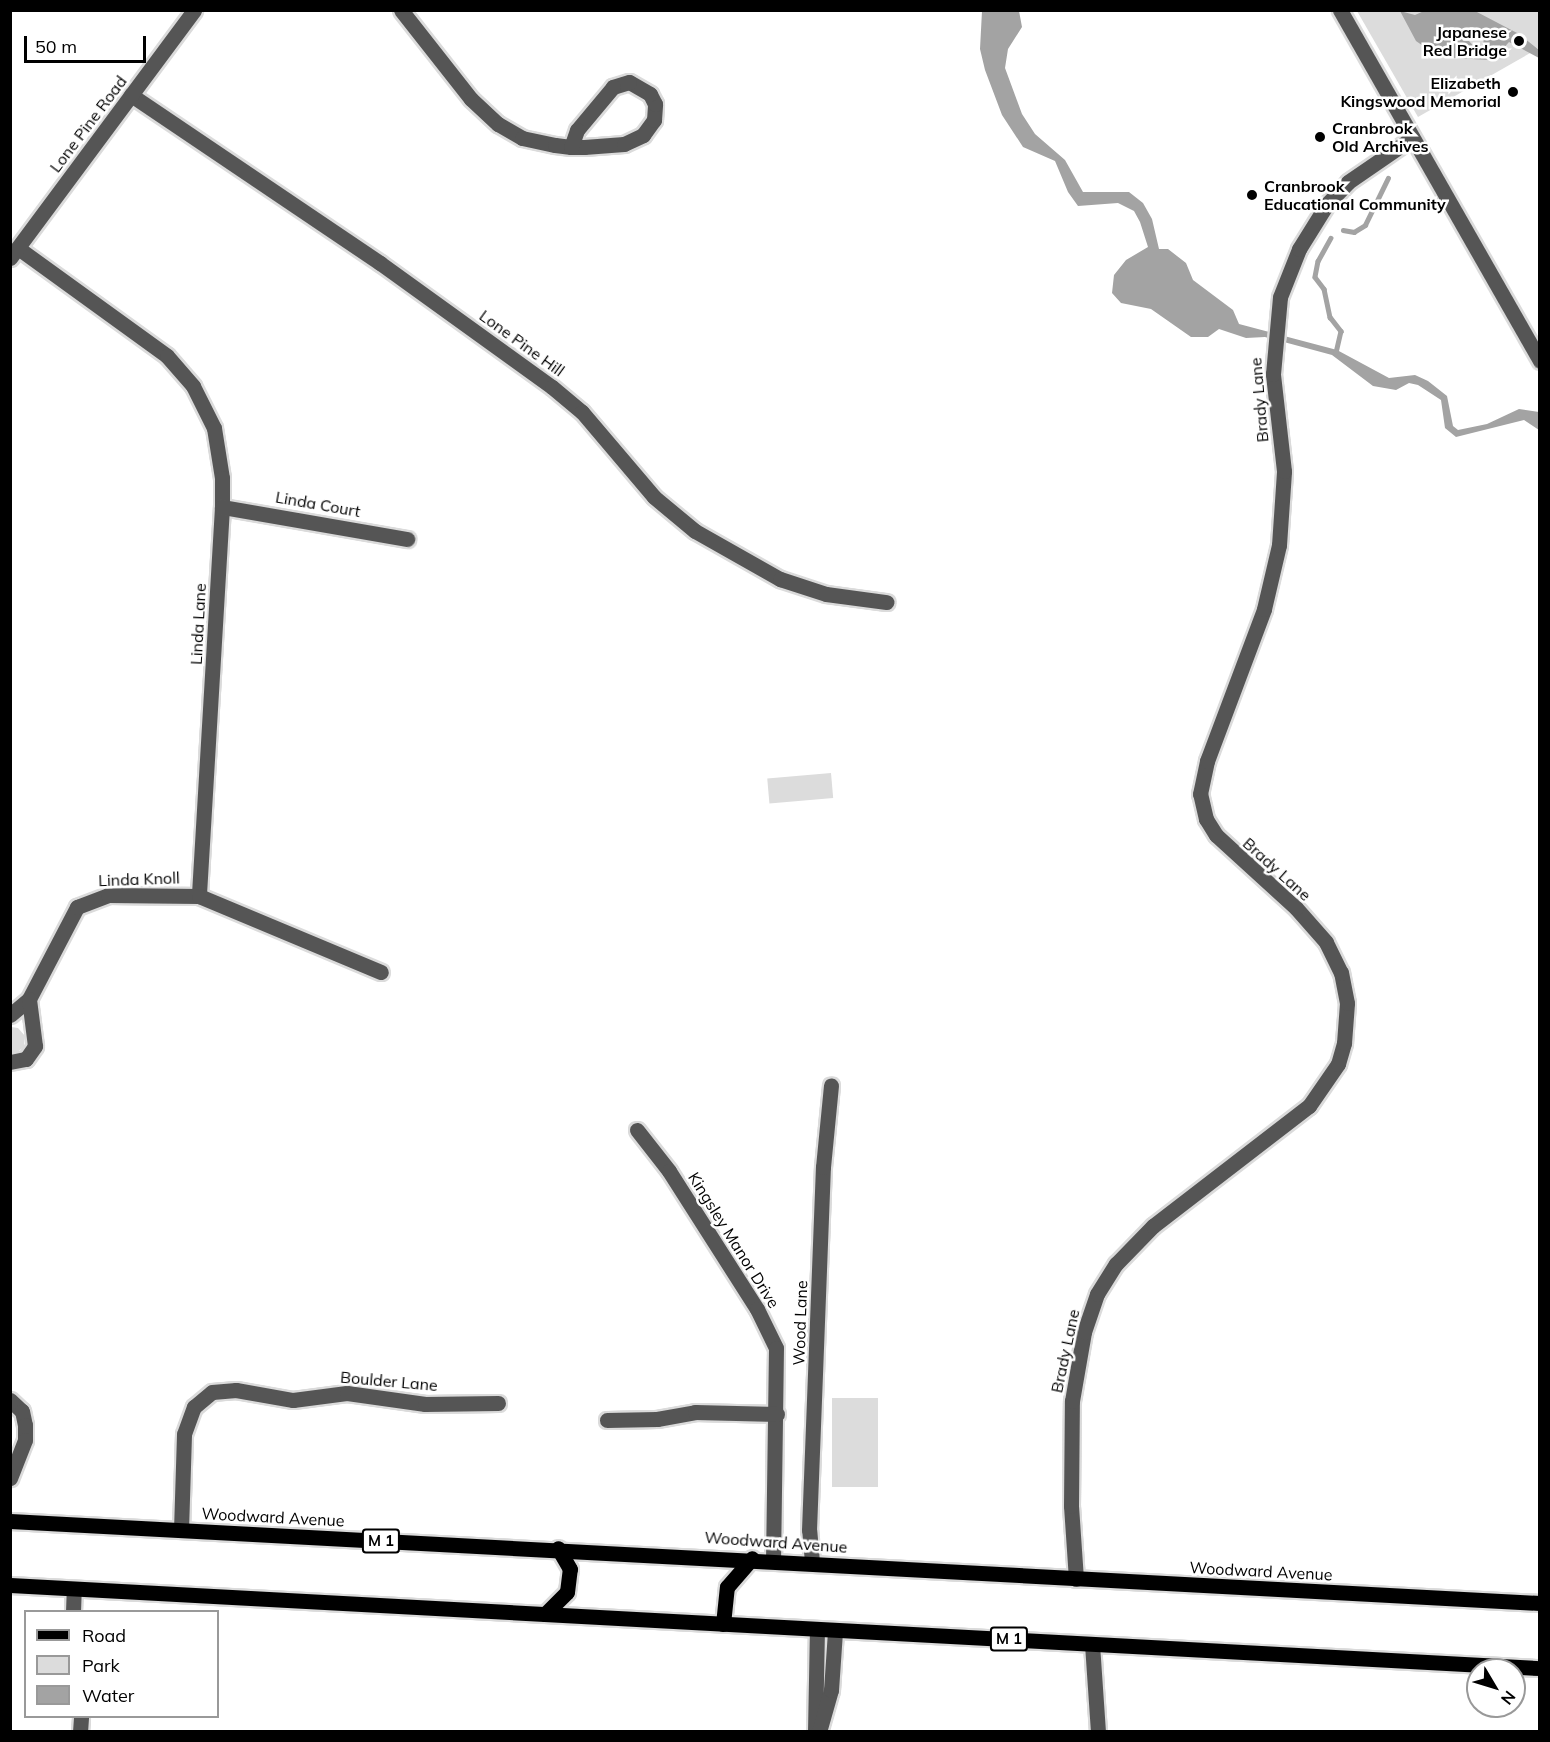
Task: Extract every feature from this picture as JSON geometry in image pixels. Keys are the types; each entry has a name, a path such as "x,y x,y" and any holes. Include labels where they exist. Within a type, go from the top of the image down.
{"main road":[{"name":"Woodward Avenue","path":"10,1521 752,1558 1076,1579 1539,1603"},
{"path":"545,1614 567,1592 570,1569 558,1548"},
{"path":"723,1624 727,1587 752,1558"},
{"name":"M 1","path":"10,1585 1539,1668"}],"street":[{"name":"Lone Pine Road","path":"14,253 194,10"},
{"path":"401,10 471,99 498,124 522,138 571,147 609,147 643,135 656,112 650,94 629,82 614,87 577,130 571,147"},
{"path":"1340,10 1539,361"},
{"name":"Lone Pine Hill","path":"131,95 380,263 552,387 582,412 654,497 695,531 760,569 804,588 886,602"},
{"name":"Brady Lane","path":"1076,1579 1071,1485 1072,1401 1084,1332 1097,1294 1116,1264 1154,1226 1308,1106 1338,1065 1348,1022 1341,974 1326,942 1296,908 1216,835 1206,819 1200,794 1207,762 1264,609 1279,545 1284,471 1273,347 1280,297 1310,226 1348,182 1412,138"},
{"name":"Linda Lane","path":"14,253 167,356 181,370 205,405 214,428 222,478 222,507 199,896"},
{"name":"Linda Court","path":"222,507 407,539"},
{"name":"Linda Knoll","path":"10,1015 29,999 69,918 85,901 108,895 199,896"},
{"path":"199,896 381,972"},
{"path":"10,1062 26,1059 34,1046 29,999"},
{"name":"Wood Lane","path":"812,1562 809,1530 824,1167 831,1085"},
{"name":"Kingsley Manor Drive","path":"637,1130 669,1171 769,1328 776,1348 777,1414 773,1560"},
{"name":"Boulder Lane","path":"181,1530 184,1434 194,1407 212,1392 236,1390 293,1400 347,1393 425,1404 498,1403"},
{"path":"10,1400 22,1411 25,1440 10,1478"},
{"path":"607,1420 657,1419 694,1412 777,1414"},
{"path":"73,1610 74,1589"},
{"path":"817,1630 817,1731"},
{"path":"817,1731 831,1690 835,1631"},
{"path":"1092,1644 1098,1731"}],"green space":[{"path":"1357,11 1539,11 1539,48 1418,117"},
{"path":"831,773 833,798 769,803 767,779"},
{"path":"11,1027 18,1028 25,1036 24,1047 11,1054"},
{"path":"832,1398 878,1398 878,1487 832,1487"}],"water":[{"path":"982,11 1019,11 1022,27 1008,49 1005,68 1022,114 1035,134 1065,160 1083,192 1129,192 1143,203 1152,219 1159,249 1168,249 1186,263 1193,280 1233,310 1239,324 1337,350 1389,378 1415,375 1428,381 1447,396 1453,426 1458,430 1487,424 1519,409 1539,412 1539,430 1524,420 1456,437 1445,428 1441,400 1418,385 1409,383 1396,390 1373,386 1332,355 1265,337 1246,338 1219,329 1208,337 1191,337 1151,309 1121,303 1112,293 1114,275 1126,260 1148,247 1140,222 1134,211 1118,203 1078,206 1068,192 1055,161 1023,147 1002,115 985,70 980,49"},
{"path":"1400,11 1415,15 1424,11 1475,11 1519,34 1539,50 1539,58 1509,42 1495,58 1488,60 1439,57 1416,41","holes":["1459,32 1479,36 1484,40 1482,46 1476,49 1469,41 1463,41"]}],"waterway":[{"path":"1343,230 1354,232 1365,225 1388,178"},
{"path":"1331,238 1318,261 1315,277 1324,289 1330,317 1341,331 1336,353"}],"place":[{"name":"Japanese Red Bridge","path":"1519,41"},
{"name":"Elizabeth Kingswood Memorial","path":"1513,92"},
{"name":"Cranbrook Old Archives","path":"1320,137"},
{"name":"Cranbrook Educational Community","path":"1252,195"}]}
